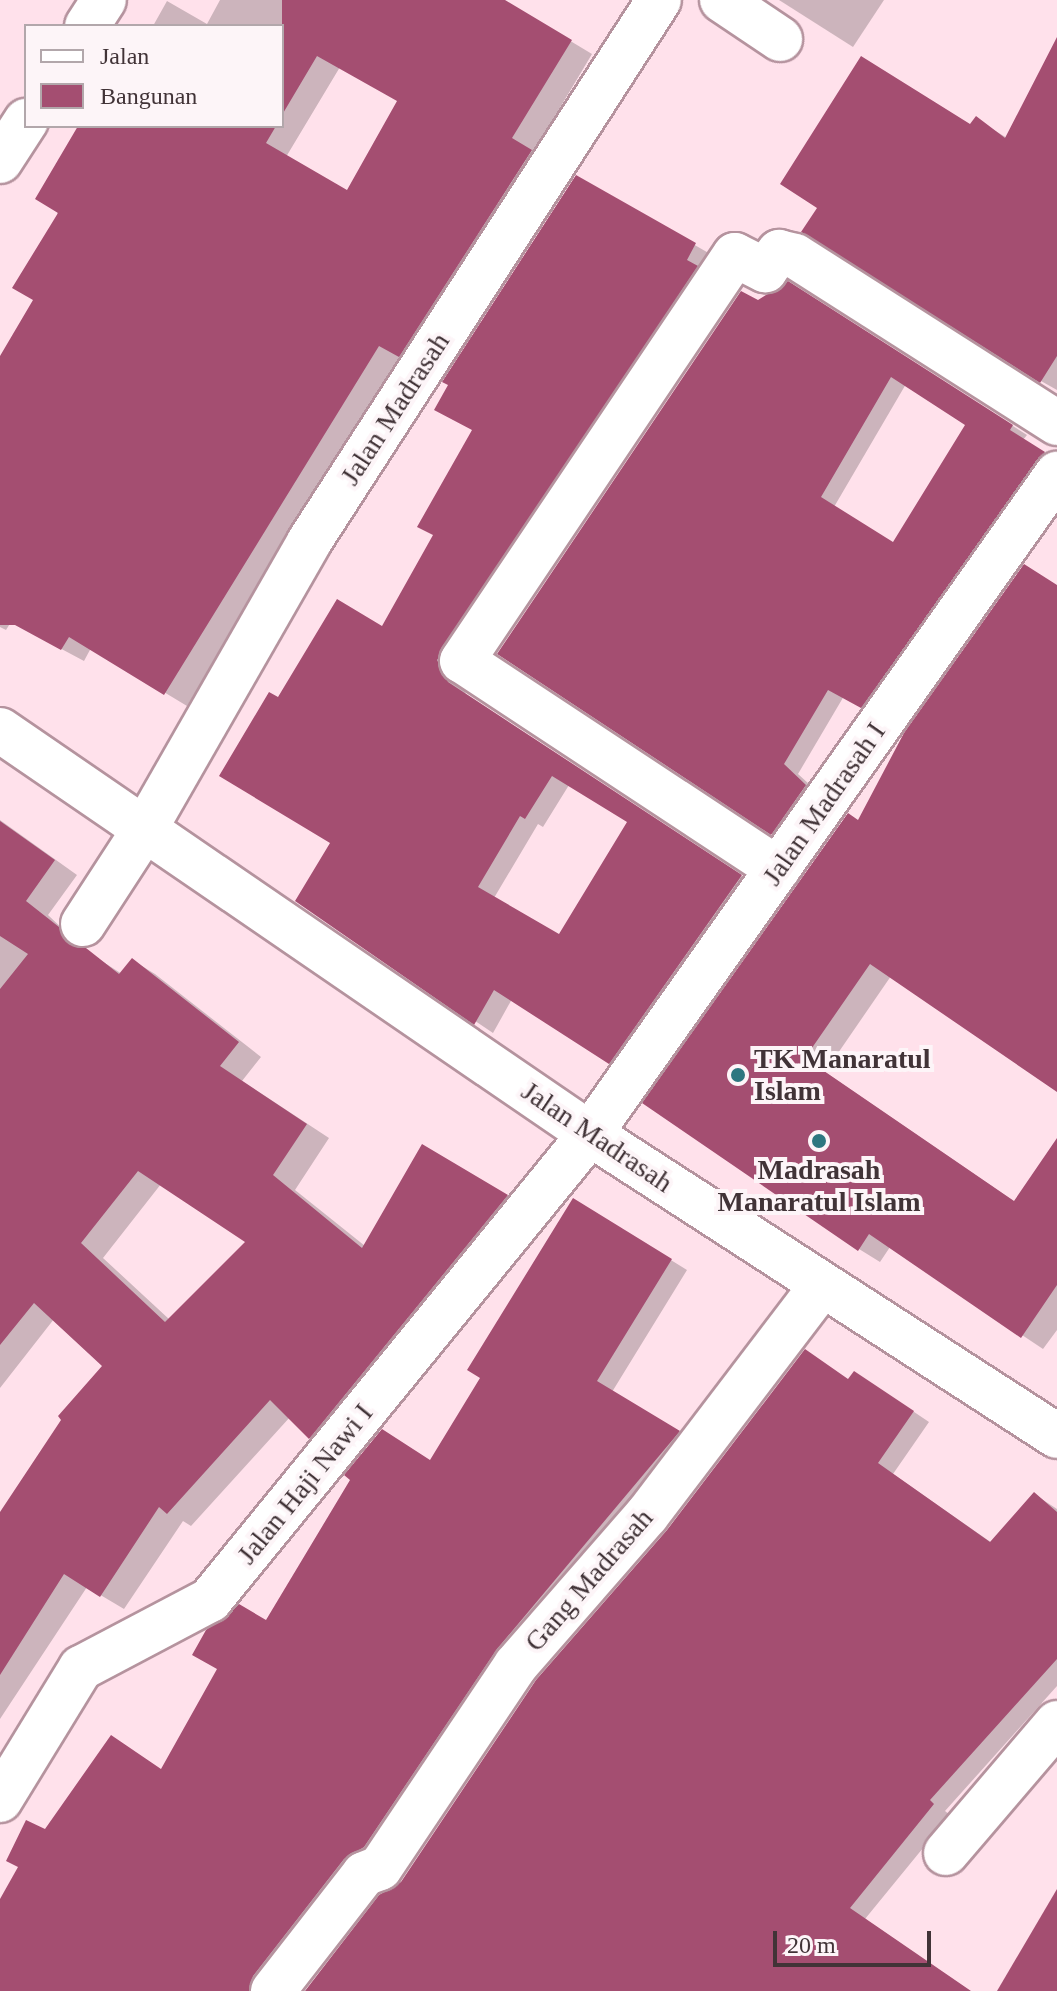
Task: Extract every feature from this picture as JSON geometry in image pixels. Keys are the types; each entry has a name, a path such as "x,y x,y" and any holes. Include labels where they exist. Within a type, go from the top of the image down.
{"street":[{"path":"88,24 104,0"},
{"name":"Jalan Madrasah","path":"146,827 309,542 659,0"},
{"path":"722,0 780,39"},
{"path":"0,161 24,124"},
{"path":"778,869 462,661 735,255 765,270 779,252 795,256 1057,423"},
{"name":"Jalan Madrasah I","path":"590,1134 1056,479"},
{"name":"Jalan Madrasah","path":"0,730 146,827 590,1134 821,1287 1057,1436"},
{"path":"83,924 146,827"},
{"name":"Jalan Haji Nawi I","path":"0,1800 81,1668 210,1600 590,1134"},
{"name":"Gang Madrasah","path":"273,1991 364,1874 380,1868 516,1665 647,1515 821,1287"},
{"path":"946,1853 1057,1723"}],"building":[{"path":"282,0 505,0 572,40 512,138 532,150 399,357 379,346 164,695 69,637 61,650 15,625 0,625 0,356 33,300 12,288 58,213 35,199 77,128 275,128 266,143 347,190 397,101 317,56 284,112"},
{"path":"1057,37 1057,356 1040,383 801,232 817,208 780,184 861,56 970,124 976,116 1005,138"},
{"path":"576,175 696,243 687,260 698,266 437,660 448,682 742,875 609,1064 494,990 474,1025 295,901 330,843 219,776 269,692 278,697 337,599 382,626 433,535 417,527 472,430 434,410 448,385 442,382","holes":["552,776 627,822 559,934 478,887 520,816 525,819"]},
{"path":"788,281 1013,425 1010,430 1045,452 861,708 828,690 784,764 806,785 771,835 497,654 741,291 758,300","holes":["891,377 965,425 893,542 821,497"]},
{"name":"TK Manaratul Islam","path":"1024,564 1057,585 1057,1092 870,964 805,1058 1014,1201 1057,1138 1057,1285 1021,1338 869,1234 858,1251 642,1103 848,813 858,820 904,733"},
{"path":"0,821 55,860 26,901 59,927 69,944 86,948 119,974 132,958 239,1042 220,1066 307,1124 273,1175 362,1248 422,1144 508,1195 309,1439 270,1400 167,1514 159,1507 100,1597 64,1574 0,1675 0,1512 61,1420 58,1416 102,1366 34,1303 0,1345 0,989 28,954 0,936","holes":["138,1171 245,1242 165,1322 81,1243"]},
{"path":"573,1198 672,1259 597,1381 680,1431 497,1649 364,1847 344,1859 253,1976 249,1991 0,1991 0,1899 18,1867 6,1861 26,1820 45,1829 111,1735 161,1769 217,1669 192,1655 206,1630 239,1604 266,1620 350,1480 344,1475 382,1429 430,1460 480,1378 467,1370"},
{"path":"805,1349 848,1379 854,1371 914,1411 878,1463 990,1542 1034,1492 1057,1512 1057,1659 930,1800 934,1804 850,1908 971,1991 305,1991 379,1895 401,1882 536,1680 667,1530"},
{"path":"1057,1889 1057,1991 997,1991"}],"place":[{"name":"TK Manaratul Islam","path":"738,1075"},
{"name":"Madrasah Manaratul Islam","path":"819,1141"}]}
